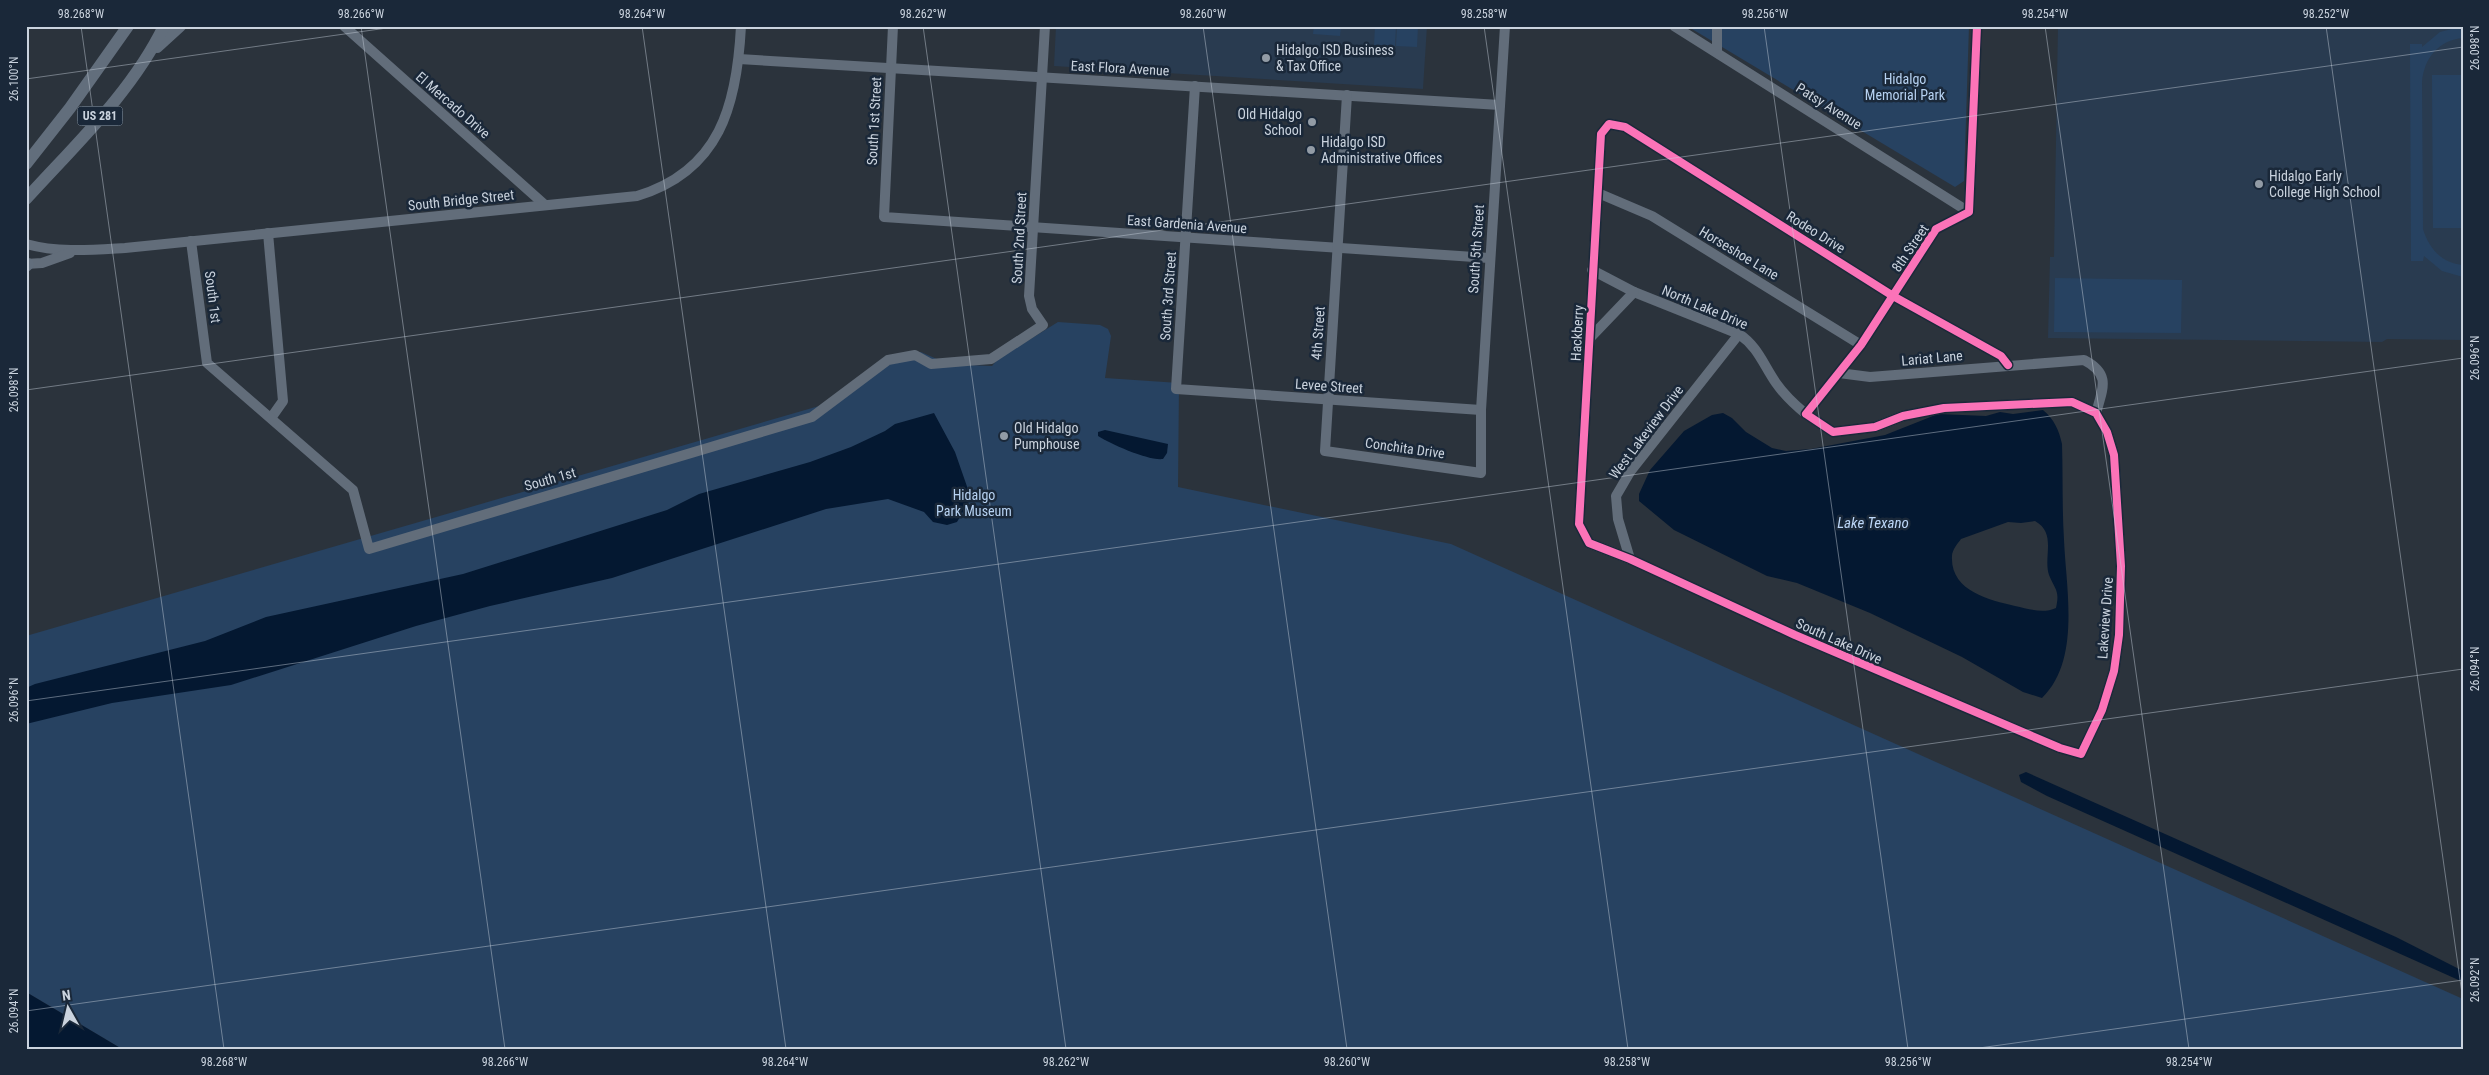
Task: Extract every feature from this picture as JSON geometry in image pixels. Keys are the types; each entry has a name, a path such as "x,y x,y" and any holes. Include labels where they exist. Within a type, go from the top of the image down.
{"main road":[{"name":"US 281","path":"26,164 76,100 128,26"},
{"name":"US 281","path":"26,199 125,88 152,52 164,26"},
{"path":"152,52 180,26"}],"street":[{"name":"El Mercado Drive","path":"344,26 545,205"},
{"name":"South Bridge Street","path":"26,244 44,249 73,251 191,241 637,196 661,189 685,175 702,157 717,136 734,87 739,59 741,26"},
{"name":"South 1st Street","path":"884,217 893,26"},
{"name":"South 2nd Street","path":"888,360 915,355 931,364 991,359 1043,325 1029,301 1045,26"},
{"name":"South 5th Street","path":"1481,473 1481,410 1489,258 1505,26"},
{"name":"Patsy Avenue","path":"1674,26 1969,212"},
{"path":"1717,26 1717,52"},
{"path":"1969,212 1977,26"},
{"name":"East Flora Avenue","path":"739,59 1500,104"},
{"name":"South 3rd Street","path":"1176,389 1195,86"},
{"name":"4th Street","path":"1325,451 1347,95"},
{"name":"Hackberry","path":"1589,543 1579,524 1601,134 1609,124"},
{"name":"Rodeo Drive","path":"1609,124 1624,127 1893,296 2001,356 2008,365"},
{"name":"Horseshoe Lane","path":"1598,193 1652,216 1861,344"},
{"name":"8th Street","path":"1806,414 1861,344 1936,229 1969,212"},
{"name":"East Gardenia Avenue","path":"884,217 1489,258"},
{"path":"268,233 283,401 271,418"},
{"name":"South 1st","path":"191,241 207,363 353,490 370,549 812,417 888,360"},
{"name":"South Bridge Street","path":"27,264 42,263 73,251"},
{"name":"North Lake Drive","path":"1592,270 1634,292 1739,334 1752,343 1777,384 1791,402 1806,414"},
{"path":"1590,338 1634,292"},
{"name":"West Lakeview Drive","path":"1630,559 1618,518 1616,496 1630,472 1739,334"},
{"name":"Lariat Lane","path":"1839,373 1870,377 2084,360 2096,367 2102,377 2103,387 2096,413"},
{"name":"Levee Street","path":"1176,389 1481,410"},
{"path":"1806,414 1833,432 1875,428 1903,416 1944,408 2072,402 2096,413"},
{"name":"Lakeview Drive","path":"2082,754 2102,710 2114,671 2119,635 2121,566 2114,455 2107,432 2096,413"},
{"name":"Conchita Drive","path":"1325,451 1481,473"},
{"name":"South Lake Drive","path":"1589,543 1630,559 1885,675 2060,748 2082,754"}],"shaded area":[{"path":"1056,26 1427,26 1423,89 1054,66"},
{"name":"Hidalgo Early College High School","path":"2058,26 2463,26 2463,340 2387,339 2382,342 2048,338 2050,257 2054,257"}],"green space":[{"path":"1314,26 1341,26 1340,36 1313,34"},
{"path":"1375,26 1396,26 1395,46 1374,45"},
{"path":"1397,26 1418,26 1417,47 1396,46"},
{"name":"Hidalgo Memorial Park","path":"1687,26 1969,26 1964,181 1955,187"},
{"path":"2463,26 2463,38 2447,42 2434,52 2426,65 2422,82 2423,229 2429,243 2437,254 2455,264 2463,265 2463,277 2442,271 2424,256 2423,261 2411,261 2410,44 2422,44 2422,47 2440,32"},
{"path":"2432,75 2463,75 2463,228 2433,228"},
{"path":"2055,278 2182,280 2181,333 2054,332"},
{"name":"Hidalgo Park Museum","path":"1058,322 1100,325 1108,329 1111,336 1105,378 1179,383 1178,487 1451,544 2463,999 2463,1049 122,1049 26,992 26,636 819,406 885,358 921,352 939,360 967,365 992,366 998,359"}],"water":[{"name":"Lake Texano","path":"2043,410 2056,425 2062,444 2063,528 2068,602 2067,644 2062,664 2054,682 2042,698 2023,692 1962,657 1870,613 1797,583 1767,576 1674,530 1639,501 1639,494 1650,470 1684,431 1712,415 1723,413 1732,418 1746,432 1772,448 1786,451 1811,449 1885,435 1938,414 1986,416 2000,412 2013,414","holes":["2035,521 2042,526 2048,539 2048,568 2057,594 2056,608 2046,611 2036,610 1994,601 1973,592 1957,578 1953,568 1952,554 1961,539 2008,522"]},
{"path":"934,413 955,452 971,498 957,522 947,525 933,522 924,512 888,499 826,509 612,578 490,606 416,626 231,685 112,703 26,724 26,688 35,684 205,641 266,617 463,574 667,510 699,494 810,462 851,447 885,431 895,424"},
{"path":"1105,430 1168,444 1167,453 1163,459 1156,459 1130,451 1098,436 1098,432"},
{"path":"2026,772 2396,937 2463,971 2463,982 2047,796 2021,782 2019,775"},
{"path":"26,992 122,1049 26,1049"}],"cycle path":[{"path":"1977,26 1969,212 1936,229 1861,345 1806,414 1833,432 1875,427 1903,416 1944,408 2072,402 2096,413 2107,432 2114,455 2121,566 2119,635 2114,671 2102,710 2081,754 2060,748 1795,635 1630,559 1589,543 1579,524 1601,134 1609,124 1625,127 1893,296 2001,356 2008,365"}],"place":[{"name":"Hidalgo ISD Business & Tax Office","path":"1266,58"},
{"name":"Old Hidalgo School","path":"1312,122"},
{"name":"Hidalgo ISD Administrative Offices","path":"1311,150"},
{"name":"Hidalgo Early College High School","path":"2259,184"},
{"name":"Old Hidalgo Pumphouse","path":"1004,436"}]}
